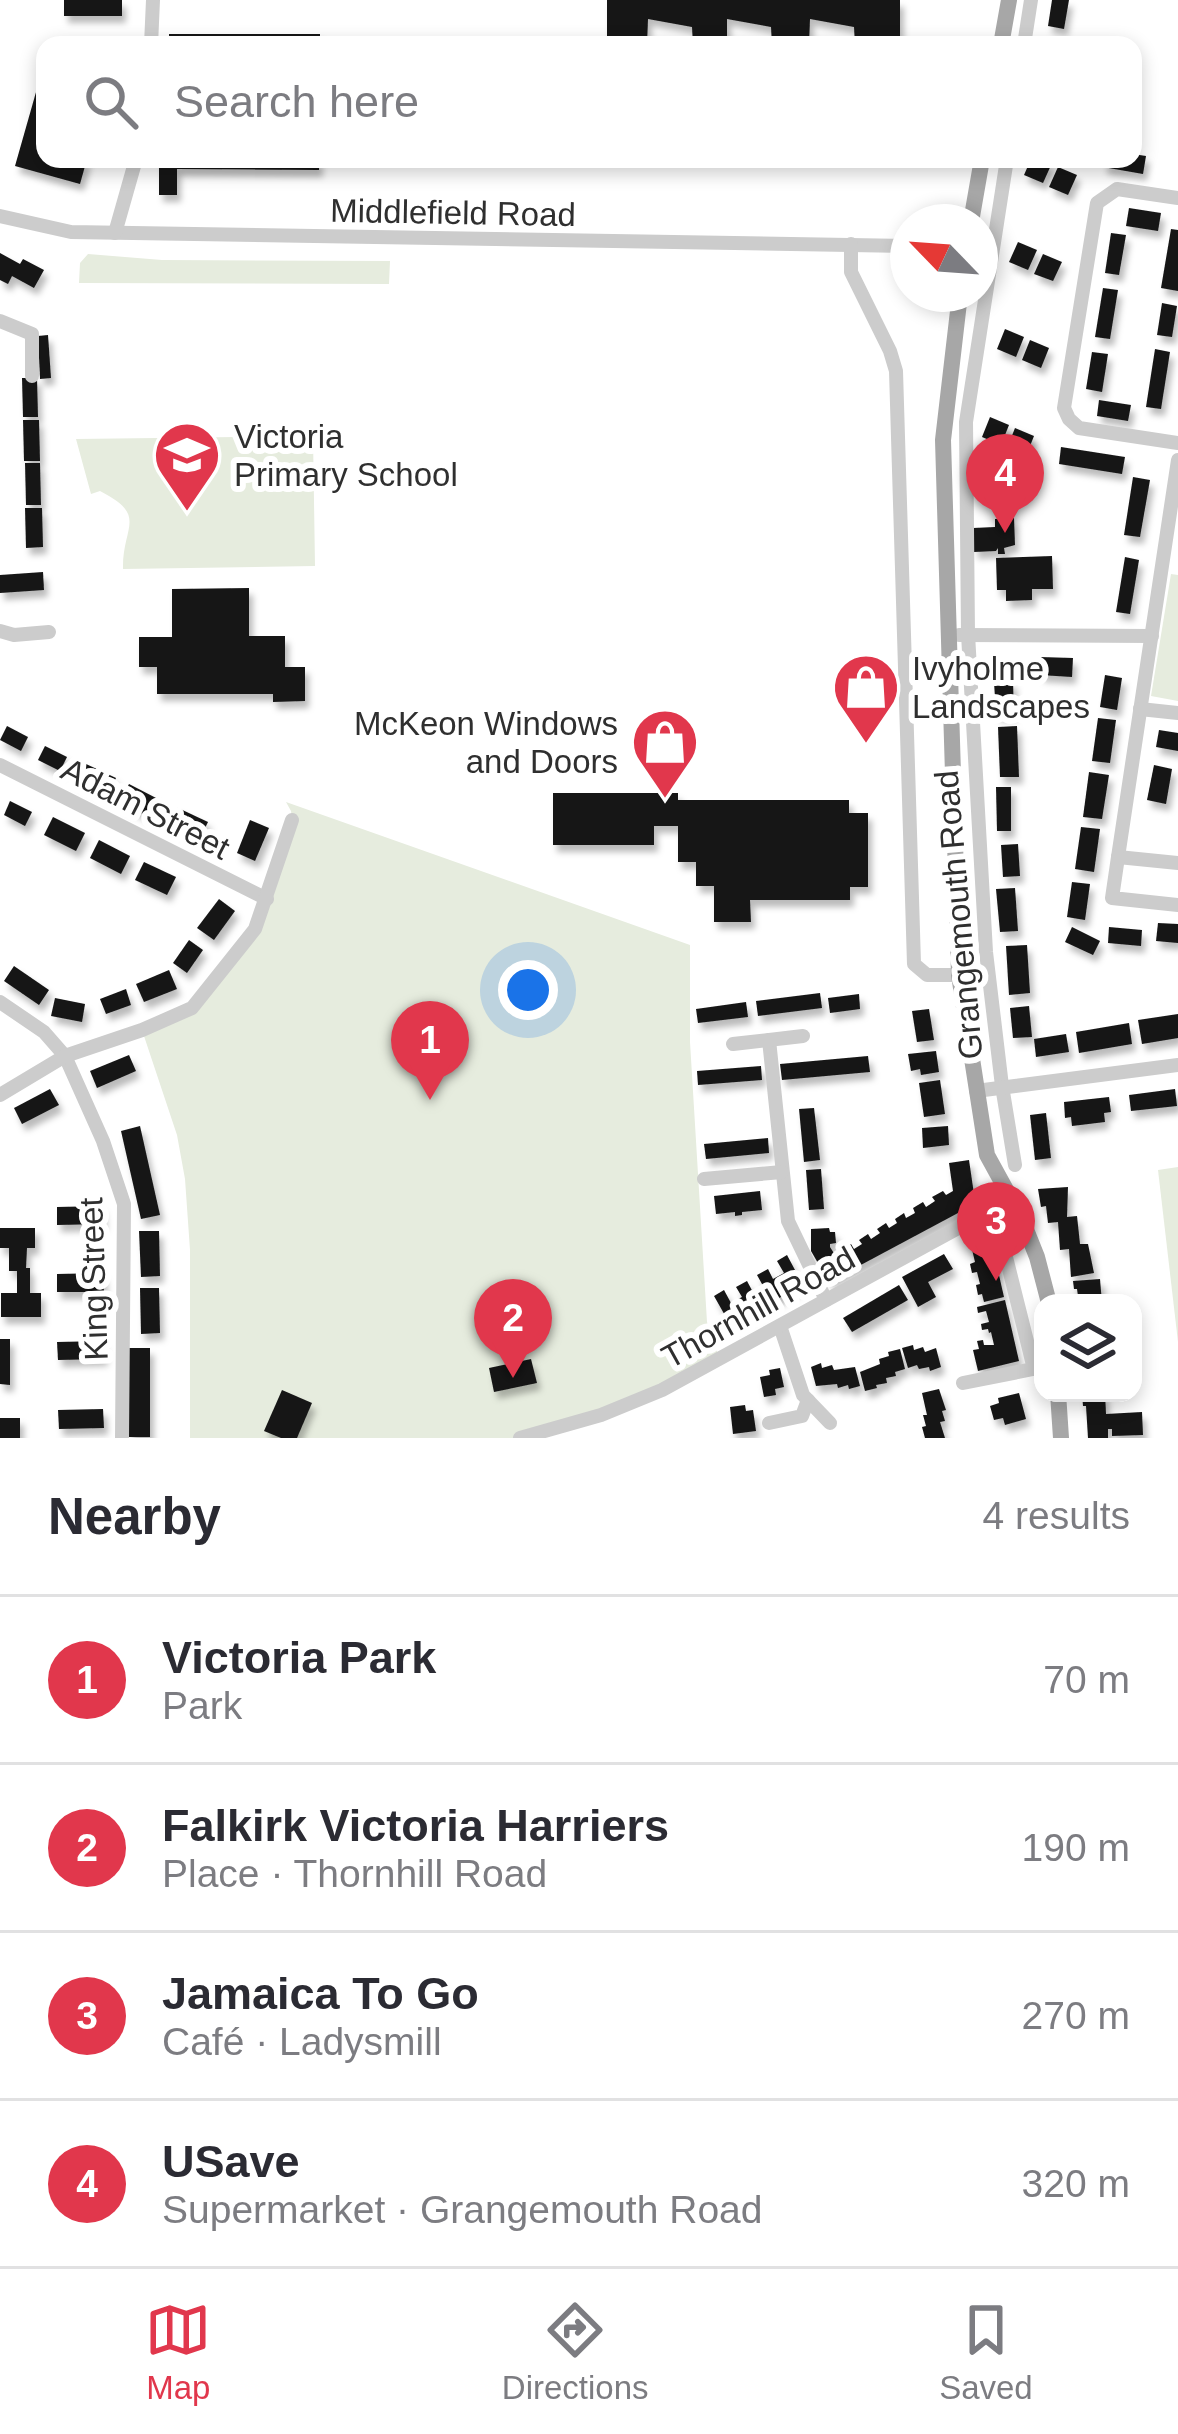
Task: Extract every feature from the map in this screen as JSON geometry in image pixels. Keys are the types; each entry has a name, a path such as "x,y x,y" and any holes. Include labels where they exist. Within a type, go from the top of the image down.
{"main road":[{"path":"1003,36 1009,0"},
{"path":"974,204 980,168"},
{"name":"Grangemouth Road","path":"958,312 943,440 959,975 987,1155 1021,1216 1047,1294"},
{"path":"1058,1402 1060,1438"}],"street":[{"path":"151,36 153,0"},
{"path":"1025,36 1031,0"},
{"path":"115,233 133,168"},
{"name":"Grangemouth Road","path":"1005,168 966,422 968,634 986,952 1015,1165"},
{"path":"1178,198 1117,189 1097,203 1064,408 1079,428 1178,443"},
{"name":"Middlefield Road","path":"0,216 71,232 890,244"},
{"path":"851,244 851,272 896,371 914,964 927,975 959,975"},
{"path":"0,321 32,334 32,376"},
{"path":"1178,460 1170,562 1152,636 1112,898 1178,905"},
{"path":"945,511 967,511"},
{"path":"0,631 49,632"},
{"path":"947,636 1152,636"},
{"path":"1141,709 1178,713"},
{"name":"Adam Street","path":"0,765 267,899"},
{"path":"0,1094 65,1056 192,1008 255,929 292,820"},
{"path":"1118,857 1178,863"},
{"path":"0,1002 44,1032 65,1056"},
{"path":"733,1044 803,1036"},
{"path":"769,1040 788,1221 826,1300"},
{"name":"King Street","path":"65,1056 104,1141 124,1204 122,1438"},
{"path":"976,1091 1178,1064"},
{"path":"704,1179 782,1172"},
{"name":"Thornhill Road","path":"526,1437 654,1394 1011,1199"},
{"path":"1000,1233 1034,1354"},
{"path":"780,1326 803,1395 830,1423"},
{"path":"963,1383 1034,1369"},
{"path":"769,1423 802,1416 808,1400"}],"shaded area":[{"path":"88,254 162,260 390,261 389,284 79,283 80,263"},
{"path":"313,436 315,566 123,569 129,515 100,491 91,494 76,439"},
{"path":"1171,574 1178,575 1178,701 1151,696"},
{"path":"286,802 690,945 690,1042 707,1322 720,1360 661,1390 520,1438 190,1438 190,1250 185,1179 177,1135 142,1030 192,1008 255,929 292,820"},
{"path":"1178,1167 1178,1342 1158,1170"}],"building":[{"path":"64,0 122,0 122,16 64,16"},
{"path":"607,0 900,0 900,36 854,36 854,27 810,19 809,36 772,36 771,27 727,19 727,36 692,36 692,27 648,19 647,36 607,36"},
{"path":"1052,0 1069,0 1064,29 1048,26"},
{"path":"169,34 320,34 320,36"},
{"path":"36,92 36,168 84,168 80,184 15,166"},
{"path":"1142,155 1146,156 1143,174 1109,168 1142,168"},
{"path":"159,168 319,168 177,169 177,195 159,195"},
{"path":"1027,168 1050,168 1043,183 1024,175"},
{"path":"1058,168 1077,175 1068,195 1049,187"},
{"path":"1129,208 1161,213 1158,231 1126,226"},
{"path":"1171,229 1178,230 1178,291 1161,288"},
{"path":"1111,233 1126,235 1119,275 1105,273"},
{"path":"1018,242 1037,250 1028,270 1009,262"},
{"path":"0,253 44,270 34,288 12,276 8,284 0,280"},
{"path":"1043,254 1062,262 1053,281 1034,274"},
{"path":"1103,288 1118,290 1110,339 1095,337"},
{"path":"1162,303 1177,306 1172,337 1157,335"},
{"path":"1005,329 1024,337 1016,357 997,349"},
{"path":"48,335 51,378 40,379 38,336"},
{"path":"1030,340 1049,348 1041,368 1022,360"},
{"path":"1155,349 1170,352 1161,409 1146,407"},
{"path":"1092,352 1108,354 1102,392 1086,389"},
{"path":"22,378 37,378 38,417 23,417"},
{"path":"1099,400 1131,405 1128,421 1097,416"},
{"path":"990,417 1009,425 1001,445 982,437"},
{"path":"23,420 39,420 40,461 24,461"},
{"path":"1015,428 1034,436 1026,456 1007,448"},
{"path":"1061,447 1125,457 1122,474 1059,464"},
{"path":"25,463 40,463 41,505 26,505"},
{"path":"1133,477 1150,480 1140,537 1124,535"},
{"path":"25,508 42,508 43,547 26,548"},
{"path":"1014,518 1015,545 1004,548 1005,554 998,554 998,548 974,552 973,528 995,527 995,519"},
{"path":"1052,556 1053,589 1032,589 1032,600 1006,601 1006,590 997,590 996,558"},
{"path":"1125,557 1139,560 1130,614 1116,612"},
{"path":"43,572 44,590 0,593 0,575"},
{"path":"249,588 249,636 285,636 285,667 305,667 305,701 273,702 273,694 157,694 157,667 139,667 139,637 172,637 172,589"},
{"path":"1040,657 1073,658 1072,677 1040,675"},
{"path":"1105,675 1122,678 1117,710 1100,707"},
{"path":"1013,681 1014,714 996,715 994,682"},
{"path":"1098,718 1116,720 1110,763 1092,761"},
{"path":"7,726 28,737 21,751 0,740"},
{"path":"1017,726 1019,777 1000,777 998,727"},
{"path":"1159,730 1178,733 1178,751 1156,747"},
{"path":"45,746 67,757 60,771 38,760"},
{"path":"84,763 116,778 107,796 75,781"},
{"path":"1154,765 1172,769 1166,804 1147,800"},
{"path":"1089,772 1109,775 1102,819 1083,817"},
{"path":"129,784 160,800 151,818 120,803"},
{"path":"996,787 1011,787 1011,831 997,831"},
{"path":"553,793 678,793 678,800 849,800 849,813 868,813 868,887 850,887 850,900 750,900 751,922 714,922 714,886 696,886 696,862 678,862 678,826 654,826 654,845 553,845"},
{"path":"10,801 32,812 25,826 4,815"},
{"path":"176,807 208,822 199,840 167,825"},
{"path":"53,817 85,833 76,851 44,835"},
{"path":"250,820 269,828 255,861 237,853"},
{"path":"1081,827 1100,829 1094,872 1075,869"},
{"path":"99,840 130,856 121,874 90,858"},
{"path":"1018,844 1020,876 1003,877 1001,845"},
{"path":"144,862 176,877 167,895 135,880"},
{"path":"1072,882 1090,884 1085,920 1067,917"},
{"path":"1015,888 1018,931 1000,932 996,889"},
{"path":"219,899 235,911 214,940 197,928"},
{"path":"1158,923 1178,924 1178,943 1156,941"},
{"path":"1072,927 1100,941 1093,955 1065,942"},
{"path":"1109,927 1142,930 1141,946 1108,943"},
{"path":"189,940 203,950 187,973 173,963"},
{"path":"1027,945 1030,993 1009,995 1006,946"},
{"path":"14,966 49,990 39,1005 4,981"},
{"path":"169,970 177,989 144,1002 136,984"},
{"path":"126,989 131,1005 106,1014 100,999"},
{"path":"820,993 822,1008 758,1016 756,1001"},
{"path":"859,994 860,1009 830,1013 828,998"},
{"path":"55,998 85,1004 82,1022 51,1016"},
{"path":"746,1002 748,1017 698,1023 696,1009"},
{"path":"1029,1006 1032,1037 1013,1038 1010,1008"},
{"path":"929,1009 934,1040 917,1042 912,1011"},
{"path":"1178,1014 1178,1038 1142,1044 1138,1020"},
{"path":"1129,1023 1132,1044 1079,1053 1076,1032"},
{"path":"1066,1034 1069,1052 1036,1057 1034,1039"},
{"path":"936,1051 939,1072 921,1075 920,1069 911,1071 908,1054"},
{"path":"129,1055 136,1071 97,1088 90,1071"},
{"path":"868,1056 870,1072 782,1080 780,1064"},
{"path":"761,1066 762,1080 698,1085 697,1071"},
{"path":"940,1080 945,1114 924,1117 919,1083"},
{"path":"50,1089 59,1105 22,1124 14,1108"},
{"path":"1175,1089 1177,1106 1131,1111 1129,1095"},
{"path":"1109,1097 1111,1112 1104,1113 1105,1122 1072,1126 1071,1117 1065,1118 1064,1102"},
{"path":"814,1108 820,1160 804,1162 799,1109"},
{"path":"1046,1113 1051,1158 1035,1160 1030,1115"},
{"path":"140,1126 160,1215 141,1219 121,1131"},
{"path":"948,1126 949,1145 923,1148 922,1128"},
{"path":"768,1138 769,1153 706,1159 704,1144"},
{"path":"969,1160 973,1205 829,1282 811,1251 811,1229 835,1232 836,1243 830,1247 837,1258 844,1254 842,1249 851,1244 854,1249 868,1234 871,1239 880,1233 877,1229 886,1223 889,1228 904,1213 906,1218 915,1213 913,1208 923,1202 926,1207 935,1201 932,1197 953,1191 949,1163"},
{"path":"821,1169 824,1209 809,1210 806,1170"},
{"path":"1068,1187 1067,1217 1077,1216 1080,1244 1088,1244 1094,1273 1071,1277 1069,1249 1060,1250 1058,1222 1048,1223 1038,1189"},
{"path":"760,1191 762,1210 735,1216 735,1212 716,1214 714,1196"},
{"path":"102,1206 103,1224 57,1225 57,1207"},
{"path":"988,1227 1004,1297 984,1302 982,1294 978,1295 977,1272 972,1273 970,1264 975,1262 969,1237"},
{"path":"0,1228 35,1228 35,1248 27,1248 26,1268 30,1268 30,1293 41,1293 41,1317 1,1317 1,1293 17,1293 17,1271 9,1271 9,1248 0,1248"},
{"path":"139,1231 159,1231 160,1276 141,1277"},
{"path":"944,1254 953,1269 928,1282 936,1297 918,1307 902,1277"},
{"path":"787,1255 803,1285 772,1302 757,1275 768,1269 773,1279 784,1273 777,1261"},
{"path":"103,1273 104,1292 57,1292 57,1274"},
{"path":"1100,1279 1101,1294 1078,1294 1073,1281"},
{"path":"747,1281 762,1309 731,1326 714,1296 724,1290 731,1303 742,1297 736,1287"},
{"path":"899,1285 908,1300 852,1332 843,1318"},
{"path":"140,1288 159,1288 160,1333 141,1334"},
{"path":"1005,1300 1019,1361 978,1371 973,1350 979,1349 977,1341 994,1345 991,1332 982,1330 981,1324 989,1322 986,1311 978,1313 977,1307"},
{"path":"0,1339 10,1339 10,1385 0,1384"},
{"path":"103,1341 104,1359 58,1360 57,1342"},
{"path":"913,1345 914,1350 923,1347 925,1352 936,1348 941,1367 930,1371 917,1365 908,1368 902,1348"},
{"path":"128,1348 150,1348 150,1437 129,1437"},
{"path":"900,1349 905,1369 865,1391 860,1372"},
{"path":"531,1359 537,1383 494,1392 489,1368"},
{"path":"821,1363 822,1368 832,1365 834,1370 855,1367 860,1386 816,1386 811,1367"},
{"path":"780,1368 784,1387 764,1397 760,1377"},
{"path":"939,1389 946,1410 942,1411 945,1421 940,1422 945,1438 925,1438 922,1393"},
{"path":"282,1390 312,1403 297,1438 264,1431"},
{"path":"1019,1393 1026,1419 1005,1425 1003,1418 994,1420 990,1406 999,1403 998,1398"},
{"path":"1083,1402 1105,1402 1106,1414 1142,1412 1143,1435 1112,1436 1108,1429 1108,1438 1088,1438"},
{"path":"745,1405 746,1411 753,1410 756,1431 733,1434 730,1407"},
{"path":"103,1409 104,1428 59,1429 58,1410"},
{"path":"0,1418 20,1418 20,1438 0,1438"}],"place":[{"name":"Victoria Primary School","path":"187,514"},
{"name":"USave","path":"1005,533"},
{"name":"Ivyholme Landscapes","path":"866,746"},
{"name":"McKeon Windows and Doors","path":"665,801"},
{"name":"Victoria Park","path":"430,1100"},
{"name":"Jamaica To Go","path":"996,1281"},
{"name":"Falkirk Victoria Harriers","path":"513,1378"}]}
